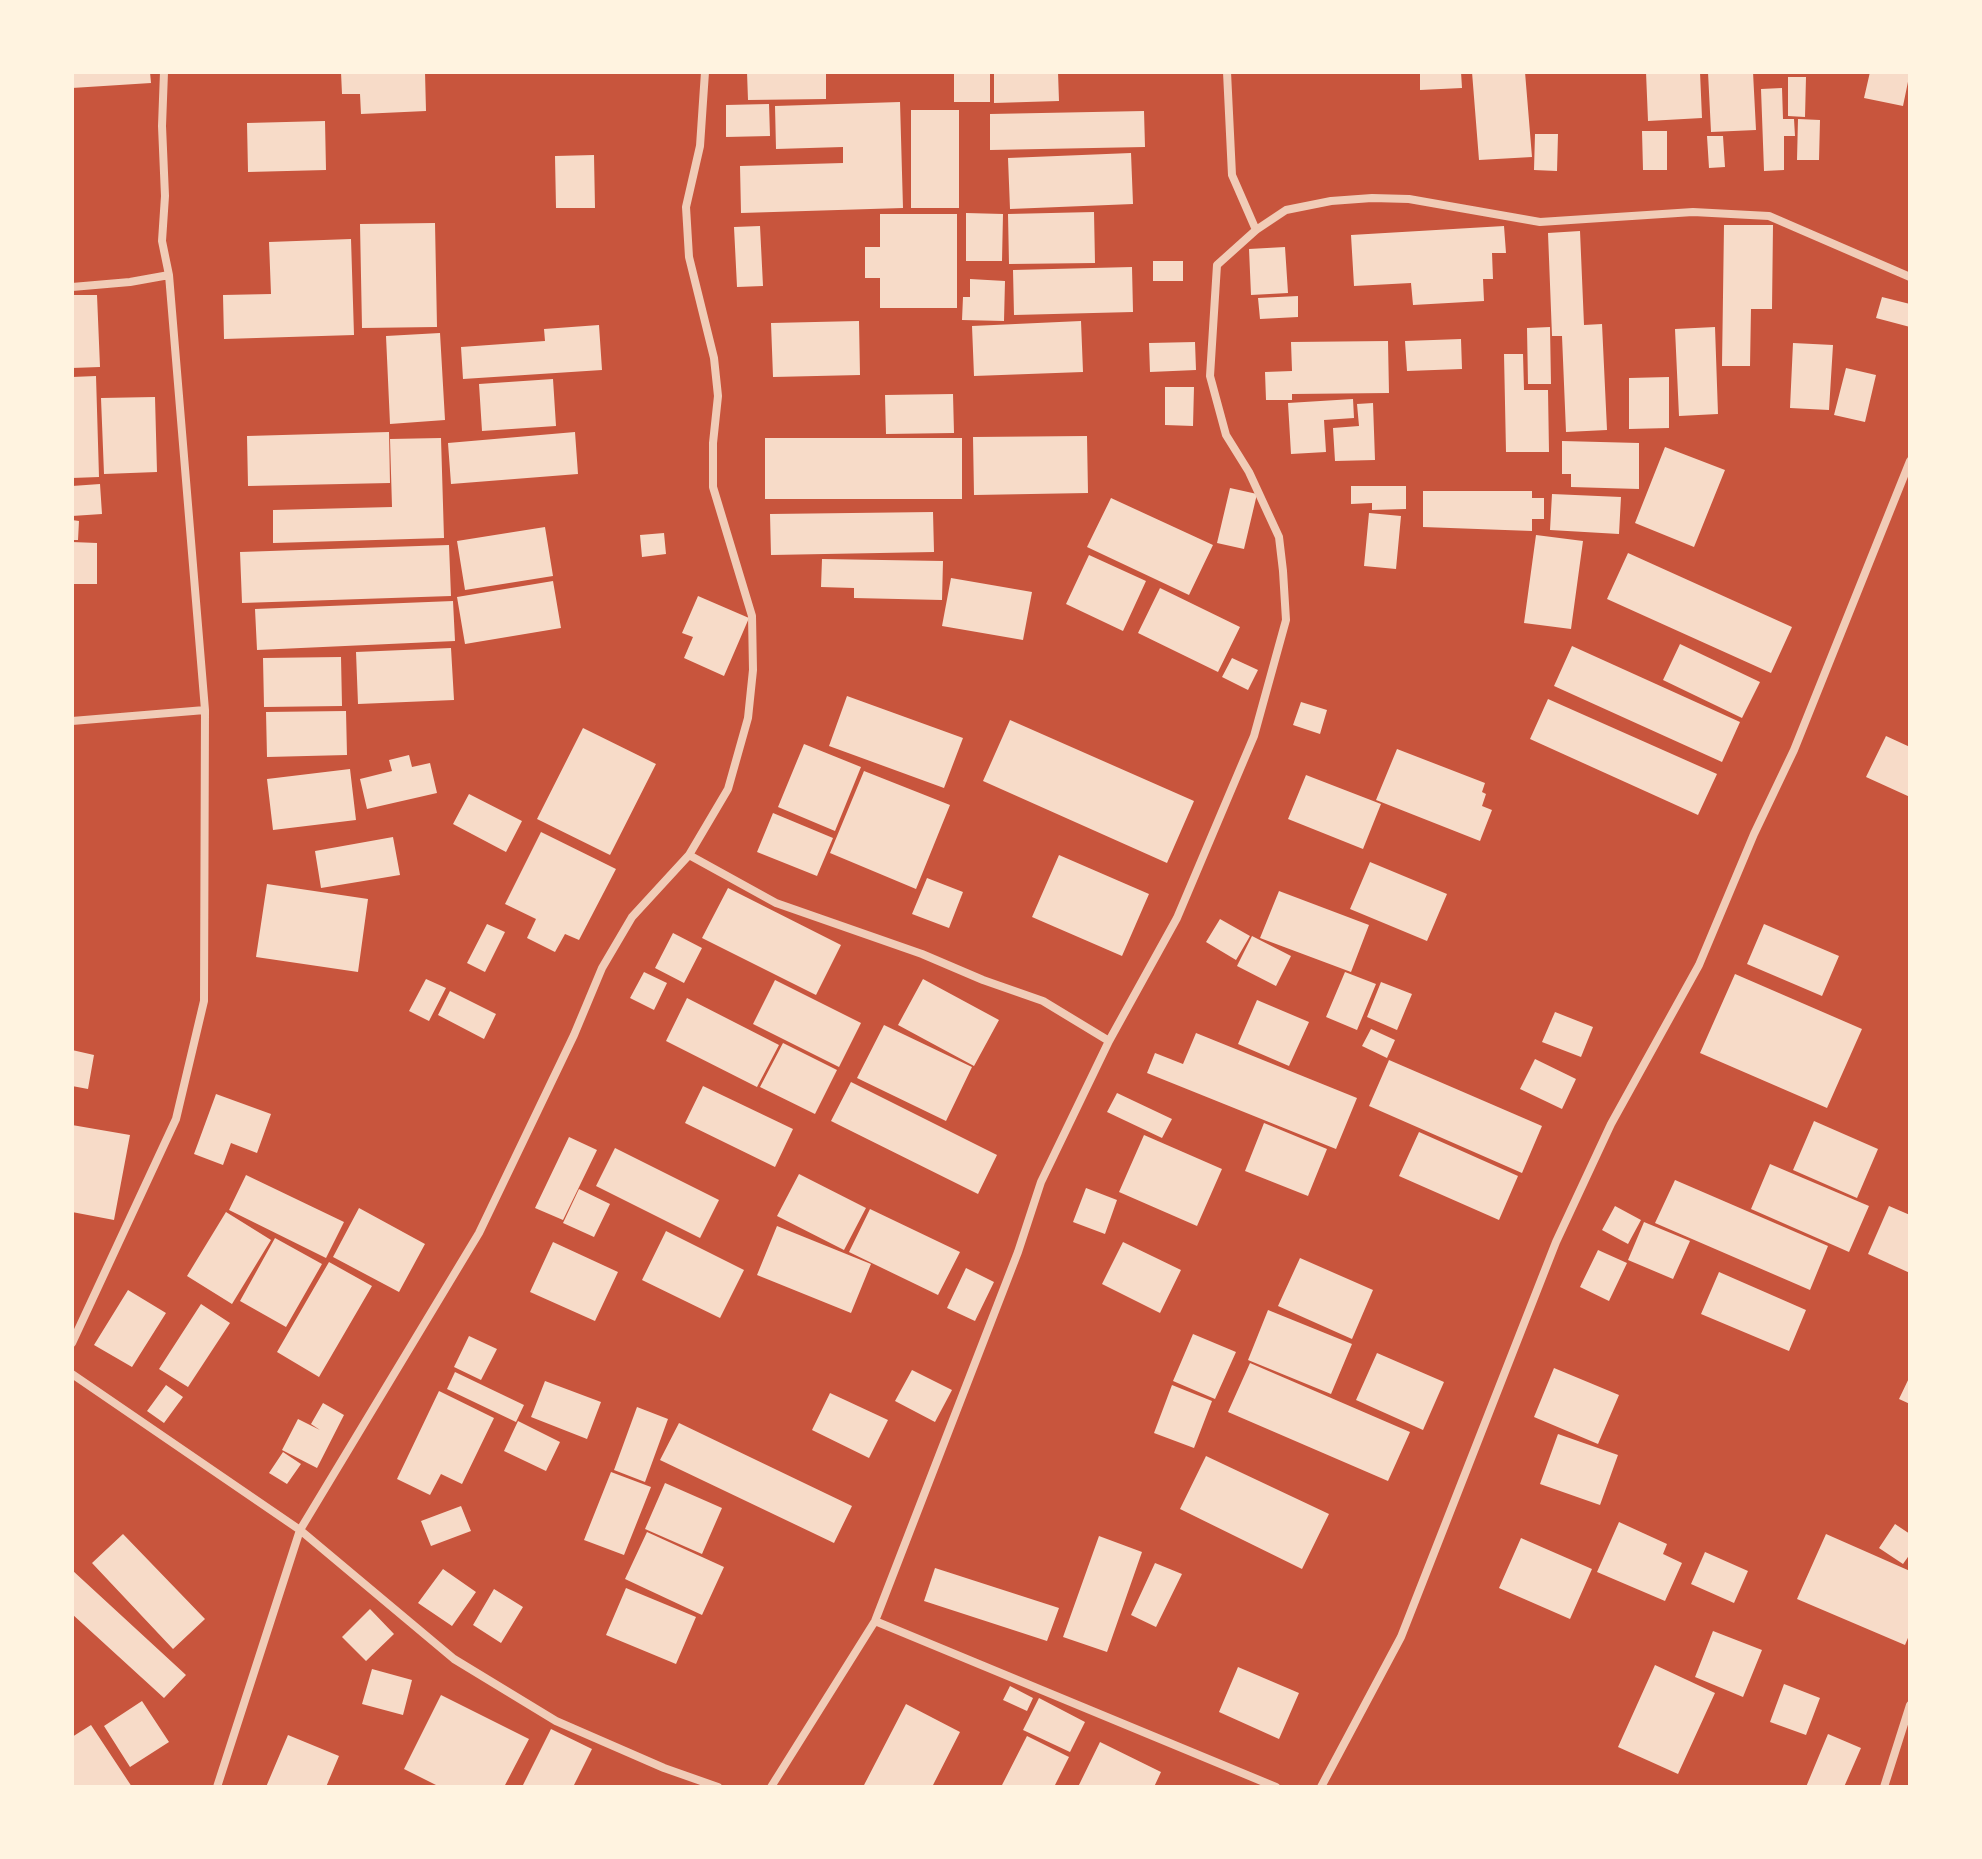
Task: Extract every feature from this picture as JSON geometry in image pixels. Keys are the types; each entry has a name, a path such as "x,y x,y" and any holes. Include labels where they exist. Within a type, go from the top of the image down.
{"street":[{"path":"72,1343 176,1119 204,1001 205,710 169,275 162,241 165,196 162,126 164,72"},
{"path":"217,1787 300,1530 479,1233 574,1035 602,968 632,917 689,855 728,789 748,718 753,670 752,616 713,487 713,443 718,396 714,358 689,257 686,207 700,146 705,72"},
{"path":"1227,72 1232,175 1256,230"},
{"path":"771,1787 875,1621 1018,1252 1041,1182 1109,1041 1177,918 1254,736 1286,620 1279,537 1249,472 1226,435 1210,376 1217,265 1256,230 1286,210 1331,201 1372,198 1409,199 1540,222 1693,212 1769,216 1910,277"},
{"path":"72,287 169,275"},
{"path":"1321,1787 1401,1637 1556,1242 1611,1124 1652,1055 1699,965 1754,834 1794,750 1910,461"},
{"path":"72,721 205,710"},
{"path":"689,855 776,903 922,954 1043,1001 1109,1041"},
{"path":"72,1374 300,1530 454,1659 556,1721 664,1768 718,1787"},
{"path":"875,1621 1276,1787"},
{"path":"1884,1787 1910,1705"}],"building":[{"path":"72,72 150,72 151,83 72,88"},
{"path":"341,72 425,72 426,111 361,114 360,94 342,94"},
{"path":"747,72 826,72 826,99 748,100"},
{"path":"954,72 990,72 990,102 954,102"},
{"path":"994,72 1058,72 1059,101 994,103"},
{"path":"1420,72 1461,72 1462,88 1420,90"},
{"path":"1472,72 1525,72 1532,157 1479,160"},
{"path":"1646,72 1700,72 1702,118 1648,121"},
{"path":"1708,72 1753,72 1756,130 1711,132"},
{"path":"1870,72 1910,72 1903,106 1864,98"},
{"path":"1788,77 1806,77 1805,117 1788,116"},
{"path":"1782,88 1783,119 1794,119 1795,136 1784,136 1784,170 1764,171 1761,89"},
{"path":"900,102 903,208 741,213 740,166 843,163 843,147 776,149 775,106"},
{"path":"769,104 770,136 726,137 726,105"},
{"path":"911,110 959,110 959,208 911,208"},
{"path":"1144,111 1145,147 990,150 990,114"},
{"path":"1798,119 1820,120 1819,160 1797,160"},
{"path":"325,121 326,170 248,172 247,123"},
{"path":"1642,131 1667,131 1667,170 1643,170"},
{"path":"1535,134 1558,134 1557,171 1534,170"},
{"path":"1707,136 1723,136 1725,167 1709,168"},
{"path":"1131,153 1133,204 1010,209 1008,158"},
{"path":"594,155 595,208 556,208 555,156"},
{"path":"1094,212 1095,263 1009,264 1008,214"},
{"path":"966,213 1003,214 1002,261 966,261"},
{"path":"880,214 957,214 957,308 880,308 880,278 865,278 865,247 880,247"},
{"path":"435,223 437,327 362,328 360,224"},
{"path":"1724,225 1773,225 1772,309 1751,309 1750,366 1722,366"},
{"path":"760,226 763,286 737,287 734,227"},
{"path":"1504,226 1506,253 1492,253 1493,279 1483,279 1484,301 1413,305 1411,283 1354,286 1351,235"},
{"path":"1580,231 1584,325 1602,324 1607,430 1566,432 1562,336 1552,336 1548,233"},
{"path":"351,239 354,335 224,339 223,295 271,294 269,242"},
{"path":"1285,247 1288,293 1251,295 1249,249"},
{"path":"1153,261 1183,261 1183,281 1153,281"},
{"path":"1132,267 1133,312 1014,315 1013,270"},
{"path":"970,279 1005,281 1004,321 962,320 963,297 970,297"},
{"path":"72,295 97,295 100,367 72,368"},
{"path":"1298,296 1298,317 1260,319 1258,298"},
{"path":"1882,297 1910,304 1910,327 1876,318"},
{"path":"859,321 860,375 773,377 771,323"},
{"path":"1081,321 1083,372 974,376 972,326"},
{"path":"599,325 602,370 463,379 461,347 545,341 544,329"},
{"path":"1550,327 1551,384 1528,384 1527,328"},
{"path":"1715,327 1718,414 1679,416 1675,329"},
{"path":"440,333 445,420 390,424 386,336"},
{"path":"1461,339 1462,369 1407,371 1405,341"},
{"path":"1388,341 1389,393 1292,394 1292,400 1266,400 1265,372 1292,371 1291,342"},
{"path":"1195,342 1196,370 1150,372 1149,343"},
{"path":"1793,343 1833,345 1829,410 1790,408"},
{"path":"1504,354 1523,354 1524,390 1548,390 1549,452 1506,452"},
{"path":"1846,368 1876,375 1865,422 1834,415"},
{"path":"96,376 99,477 72,478 72,377"},
{"path":"1669,377 1669,428 1629,429 1629,378"},
{"path":"553,379 556,426 482,431 479,384"},
{"path":"1165,387 1194,387 1193,426 1165,425"},
{"path":"953,394 954,433 886,434 885,395"},
{"path":"155,397 157,472 104,474 101,398"},
{"path":"1353,399 1354,418 1324,420 1326,452 1291,454 1288,403"},
{"path":"1373,403 1375,460 1335,461 1333,428 1359,426 1357,404"},
{"path":"389,432 390,483 248,486 247,436"},
{"path":"575,432 578,474 451,484 448,443"},
{"path":"1087,436 1088,493 974,495 973,437"},
{"path":"441,438 444,538 273,543 273,510 392,507 390,439"},
{"path":"765,438 962,438 962,499 765,499"},
{"path":"1562,441 1639,443 1639,489 1571,487 1571,474 1562,474"},
{"path":"1665,447 1725,470 1694,547 1635,523"},
{"path":"100,484 102,514 72,516 72,486"},
{"path":"1351,486 1406,486 1406,509 1372,510 1372,503 1351,504"},
{"path":"1230,488 1257,494 1244,549 1217,543"},
{"path":"1423,491 1532,491 1532,498 1544,498 1544,519 1532,519 1532,531 1423,527"},
{"path":"1552,494 1621,497 1619,534 1550,530"},
{"path":"1111,498 1213,545 1189,595 1087,547"},
{"path":"933,512 934,552 771,555 770,514"},
{"path":"1369,513 1401,516 1396,569 1364,566"},
{"path":"72,520 79,521 78,540 72,540"},
{"path":"545,527 553,576 465,590 457,541"},
{"path":"664,533 666,554 642,557 640,535"},
{"path":"1536,535 1583,541 1571,629 1524,623"},
{"path":"72,542 97,543 97,584 72,584"},
{"path":"449,545 451,596 242,603 240,552"},
{"path":"1628,553 1792,627 1771,673 1607,599"},
{"path":"1089,555 1146,581 1123,631 1066,604"},
{"path":"822,559 943,561 942,600 854,598 854,588 821,587"},
{"path":"951,578 1032,592 1023,640 942,626"},
{"path":"553,581 561,628 465,644 457,597"},
{"path":"1160,588 1240,627 1218,672 1138,633"},
{"path":"698,596 749,618 724,676 684,658 693,637 682,633"},
{"path":"453,601 455,641 257,650 255,609"},
{"path":"1680,644 1760,682 1742,718 1663,680"},
{"path":"1572,646 1740,722 1722,762 1554,686"},
{"path":"451,648 454,700 358,704 356,652"},
{"path":"341,657 342,706 264,707 263,658"},
{"path":"1232,658 1258,670 1248,690 1222,677"},
{"path":"847,696 963,738 944,788 829,746"},
{"path":"1548,699 1717,774 1698,815 1530,739"},
{"path":"1301,702 1327,710 1320,734 1293,725"},
{"path":"346,711 347,755 267,757 266,712"},
{"path":"1010,720 1194,801 1167,863 983,781"},
{"path":"583,728 656,764 610,855 537,819"},
{"path":"1886,736 1910,747 1910,797 1866,777"},
{"path":"804,744 861,767 835,831 778,807"},
{"path":"1397,749 1485,783 1482,792 1486,794 1482,806 1492,810 1480,841 1376,800"},
{"path":"409,755 412,767 430,763 437,793 367,809 360,779 392,771 389,760"},
{"path":"350,769 356,820 273,830 267,779"},
{"path":"864,771 950,805 916,889 830,853"},
{"path":"1306,775 1381,804 1363,849 1288,819"},
{"path":"469,794 522,821 506,852 453,824"},
{"path":"773,813 833,838 817,876 757,852"},
{"path":"541,832 616,869 579,940 565,934 555,952 527,938 536,919 505,904"},
{"path":"393,837 400,875 321,888 315,851"},
{"path":"1059,855 1149,894 1122,956 1032,917"},
{"path":"1370,862 1447,894 1427,941 1350,909"},
{"path":"927,878 963,892 949,928 912,914"},
{"path":"267,884 368,899 358,972 256,957"},
{"path":"728,888 841,945 816,995 702,938"},
{"path":"1279,891 1369,925 1351,972 1260,938"},
{"path":"1220,919 1250,936 1236,960 1206,942"},
{"path":"487,924 505,932 485,972 467,963"},
{"path":"1764,924 1839,956 1822,996 1747,964"},
{"path":"673,933 702,948 684,983 655,968"},
{"path":"1252,936 1291,956 1276,986 1237,966"},
{"path":"644,972 667,983 654,1010 630,998"},
{"path":"1345,972 1376,984 1357,1030 1326,1017"},
{"path":"1735,974 1862,1029 1827,1108 1700,1053"},
{"path":"426,979 446,988 429,1021 409,1011"},
{"path":"923,979 999,1020 974,1066 898,1025"},
{"path":"775,980 861,1023 839,1067 753,1024"},
{"path":"1381,982 1412,994 1397,1030 1367,1017"},
{"path":"450,991 496,1014 484,1039 438,1015"},
{"path":"687,998 779,1045 757,1087 666,1041"},
{"path":"1257,1000 1309,1022 1289,1066 1238,1044"},
{"path":"1555,1012 1593,1027 1581,1057 1542,1042"},
{"path":"884,1025 972,1067 946,1121 857,1078"},
{"path":"1371,1029 1395,1040 1387,1058 1362,1046"},
{"path":"1196,1033 1357,1098 1336,1149 1147,1073 1155,1053 1183,1064"},
{"path":"783,1043 837,1070 815,1114 760,1087"},
{"path":"72,1050 94,1055 88,1089 72,1086"},
{"path":"1535,1059 1576,1079 1562,1109 1520,1089"},
{"path":"1389,1060 1542,1126 1522,1173 1369,1106"},
{"path":"851,1082 997,1155 978,1194 831,1121"},
{"path":"703,1086 793,1129 775,1167 685,1123"},
{"path":"1117,1093 1172,1119 1162,1138 1107,1112"},
{"path":"216,1094 271,1114 257,1153 231,1143 223,1165 194,1154"},
{"path":"1814,1121 1878,1149 1857,1198 1793,1170"},
{"path":"1264,1123 1327,1149 1308,1196 1245,1171"},
{"path":"72,1125 130,1135 114,1220 72,1212"},
{"path":"1419,1132 1518,1176 1499,1220 1399,1176"},
{"path":"1144,1135 1222,1169 1197,1226 1119,1192"},
{"path":"569,1137 597,1150 563,1220 535,1208"},
{"path":"615,1148 719,1200 700,1238 596,1186"},
{"path":"1770,1164 1869,1206 1849,1252 1751,1209"},
{"path":"799,1174 866,1208 844,1250 777,1216"},
{"path":"246,1175 344,1222 326,1258 229,1210"},
{"path":"1675,1180 1828,1246 1810,1290 1655,1223"},
{"path":"1086,1188 1117,1200 1105,1234 1073,1222"},
{"path":"579,1189 610,1204 594,1237 563,1223"},
{"path":"1615,1206 1641,1220 1628,1244 1602,1230"},
{"path":"1889,1206 1910,1215 1910,1273 1868,1254"},
{"path":"359,1208 425,1244 399,1292 333,1257"},
{"path":"870,1209 960,1252 938,1295 849,1252"},
{"path":"226,1212 271,1240 232,1304 187,1276"},
{"path":"1644,1222 1690,1241 1673,1279 1628,1260"},
{"path":"777,1226 871,1264 851,1313 757,1275"},
{"path":"666,1231 744,1270 720,1318 642,1280"},
{"path":"275,1238 322,1264 286,1327 240,1301"},
{"path":"553,1242 618,1272 595,1321 530,1292"},
{"path":"1123,1242 1181,1270 1160,1313 1102,1284"},
{"path":"1598,1250 1627,1263 1609,1301 1580,1287"},
{"path":"1300,1258 1373,1290 1352,1339 1278,1306"},
{"path":"329,1262 372,1286 319,1377 277,1352"},
{"path":"966,1268 994,1282 975,1321 947,1308"},
{"path":"1719,1272 1806,1310 1789,1351 1701,1314"},
{"path":"128,1290 166,1313 132,1367 94,1345"},
{"path":"201,1304 230,1323 188,1387 159,1369"},
{"path":"1268,1310 1352,1344 1331,1394 1248,1360"},
{"path":"1193,1334 1236,1352 1215,1399 1173,1381"},
{"path":"469,1336 497,1349 481,1380 454,1367"},
{"path":"1377,1353 1444,1382 1423,1430 1356,1400"},
{"path":"1250,1363 1410,1432 1388,1481 1228,1412"},
{"path":"1554,1368 1619,1395 1598,1444 1534,1417"},
{"path":"912,1370 952,1390 935,1422 895,1401"},
{"path":"455,1372 524,1405 516,1422 447,1389"},
{"path":"1910,1376 1910,1404 1899,1399"},
{"path":"545,1381 601,1402 587,1439 531,1417"},
{"path":"166,1385 183,1397 164,1423 147,1411"},
{"path":"1172,1385 1212,1401 1194,1448 1154,1433"},
{"path":"439,1391 494,1418 462,1484 441,1474 430,1495 397,1479"},
{"path":"830,1393 888,1420 869,1458 812,1430"},
{"path":"323,1403 344,1415 317,1468 282,1450 298,1419 320,1430 311,1424"},
{"path":"637,1407 668,1419 645,1482 614,1470"},
{"path":"518,1421 560,1442 546,1471 504,1451"},
{"path":"679,1423 852,1506 834,1543 660,1460"},
{"path":"1558,1434 1618,1455 1600,1505 1540,1484"},
{"path":"283,1452 301,1464 287,1484 269,1473"},
{"path":"1206,1456 1329,1514 1302,1569 1180,1509"},
{"path":"611,1472 651,1487 624,1555 584,1540"},
{"path":"665,1483 722,1508 702,1554 645,1529"},
{"path":"461,1506 471,1531 431,1546 421,1521"},
{"path":"1619,1522 1667,1544 1663,1554 1682,1563 1665,1601 1597,1572"},
{"path":"1895,1524 1910,1534 1910,1554 1903,1564 1879,1548"},
{"path":"647,1532 724,1567 702,1615 625,1579"},
{"path":"123,1534 205,1619 173,1649 92,1563"},
{"path":"1826,1534 1910,1571 1910,1633 1905,1645 1797,1599"},
{"path":"1099,1536 1142,1552 1107,1652 1063,1637"},
{"path":"1521,1538 1592,1569 1570,1619 1499,1588"},
{"path":"1705,1552 1748,1571 1734,1603 1691,1584"},
{"path":"1155,1563 1182,1574 1156,1627 1131,1615"},
{"path":"935,1568 1059,1608 1047,1641 924,1601"},
{"path":"443,1569 476,1592 452,1626 418,1603"},
{"path":"72,1570 186,1675 164,1698 72,1614"},
{"path":"626,1588 696,1617 676,1664 606,1635"},
{"path":"494,1589 523,1607 501,1643 473,1625"},
{"path":"370,1609 394,1634 366,1661 342,1637"},
{"path":"1713,1631 1762,1650 1743,1697 1695,1677"},
{"path":"1655,1665 1715,1693 1678,1774 1618,1747"},
{"path":"1238,1667 1299,1693 1279,1739 1219,1712"},
{"path":"372,1669 412,1680 403,1715 362,1704"},
{"path":"1784,1684 1820,1698 1806,1735 1770,1722"},
{"path":"1010,1686 1033,1698 1027,1711 1003,1700"},
{"path":"441,1695 529,1739 504,1787 440,1787 404,1769"},
{"path":"1039,1698 1085,1722 1070,1752 1023,1730"},
{"path":"142,1701 169,1742 130,1767 104,1726"},
{"path":"906,1704 960,1732 932,1787 863,1787"},
{"path":"91,1725 132,1787 72,1787 72,1737"},
{"path":"551,1729 592,1749 573,1787 522,1787"},
{"path":"1828,1734 1861,1748 1844,1787 1806,1787"},
{"path":"288,1735 339,1756 326,1787 266,1787"},
{"path":"1027,1736 1069,1757 1054,1787 1001,1787"},
{"path":"1100,1742 1161,1772 1154,1787 1078,1787"}]}
